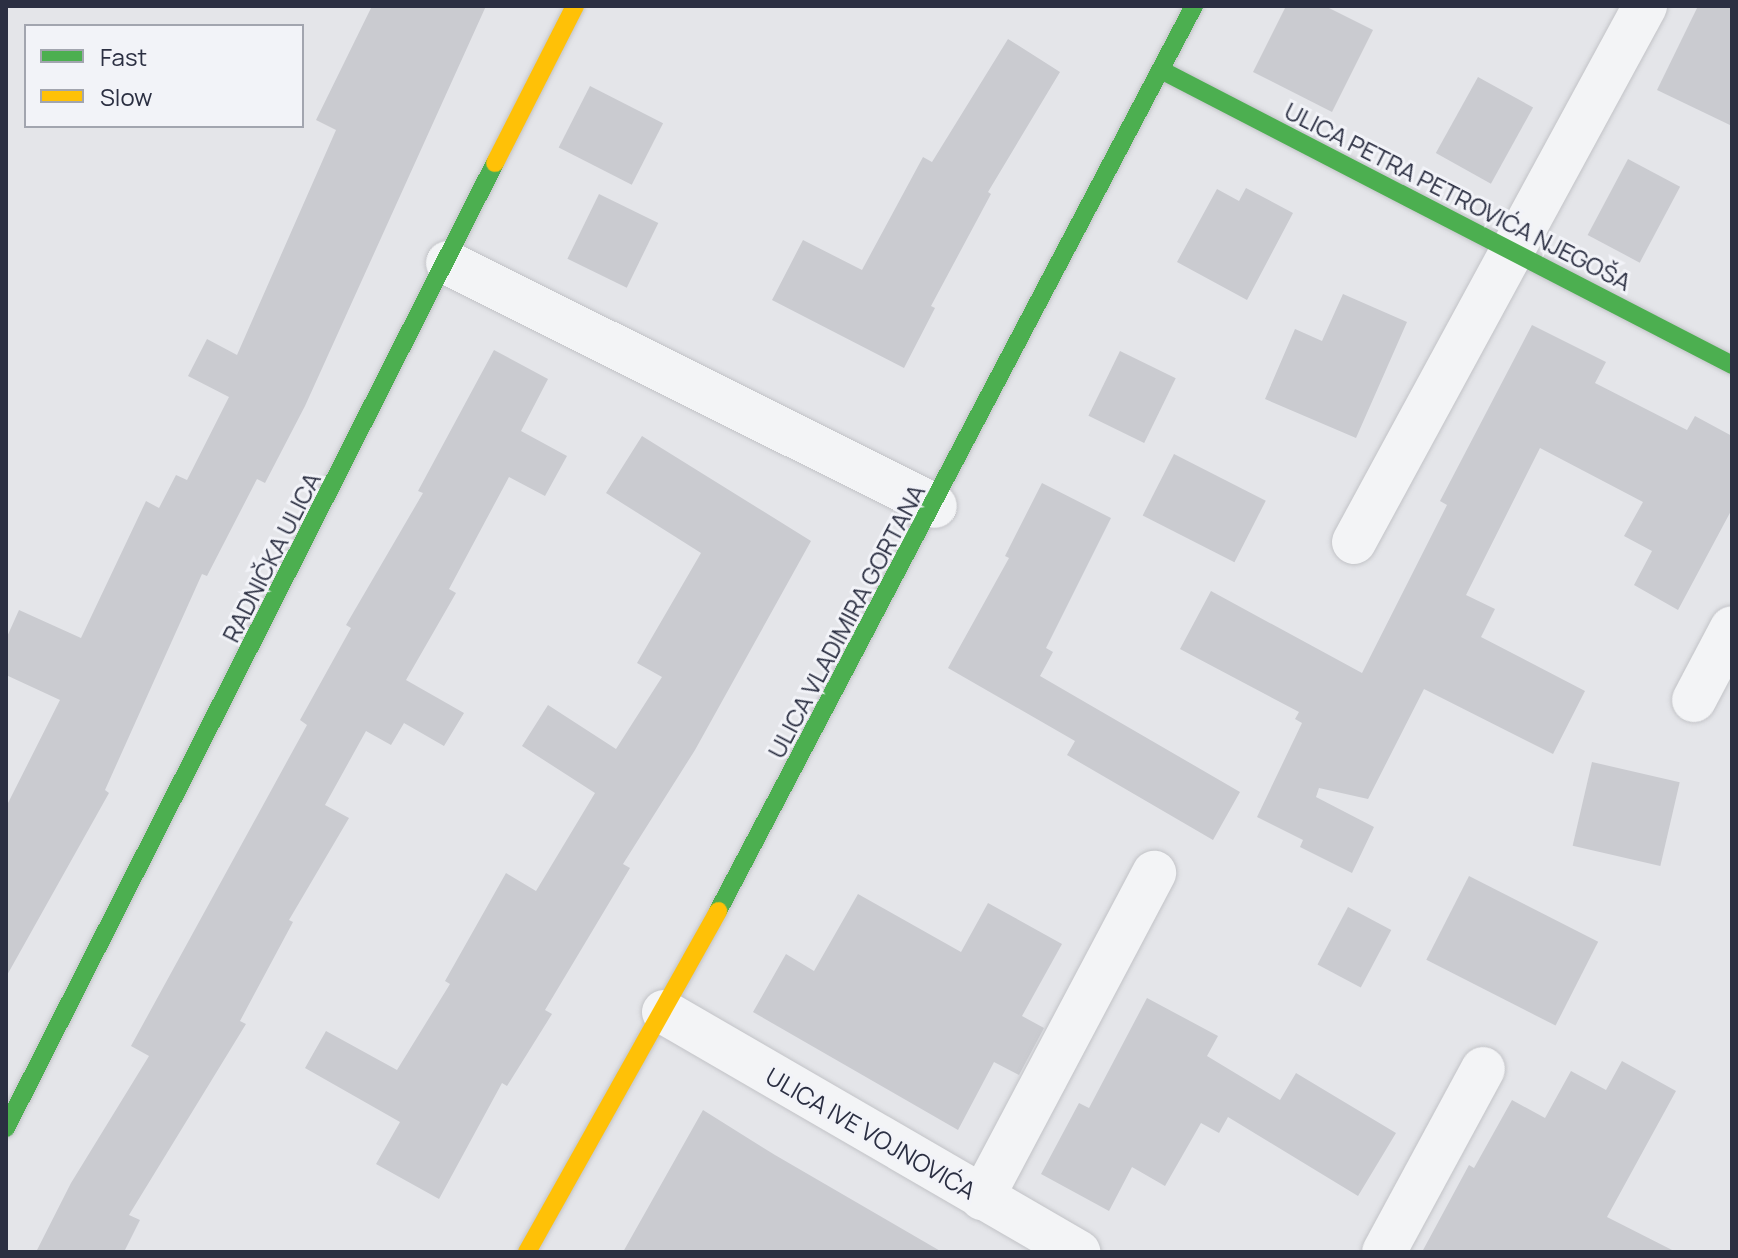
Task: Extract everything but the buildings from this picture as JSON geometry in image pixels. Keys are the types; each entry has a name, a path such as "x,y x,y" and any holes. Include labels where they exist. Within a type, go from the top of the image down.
{"street":[{"name":"RADNIČKA ULICA","path":"6,1128 448,263 575,6"},
{"name":"ULICA VLADIMIRA GORTANA","path":"527,1252 664,1012 935,506 1194,6"},
{"path":"1354,542 1645,6"},
{"name":"ULICA PETRA PETROVIĆA NJEGOŠA","path":"1161,70 1732,365"},
{"path":"448,263 935,506"},
{"path":"1694,700 1732,628"},
{"path":"982,1198 1154,873"},
{"name":"ULICA IVE VOJNOVIĆA","path":"664,1012 1078,1252"},
{"path":"1384,1252 1483,1069"}],"traffic: fast":[{"path":"718,911 1194,6"},
{"path":"1161,70 1732,365"},
{"path":"6,1128 495,163"}],"traffic: slow":[{"path":"495,163 575,6"},
{"path":"527,1252 718,911"}]}
